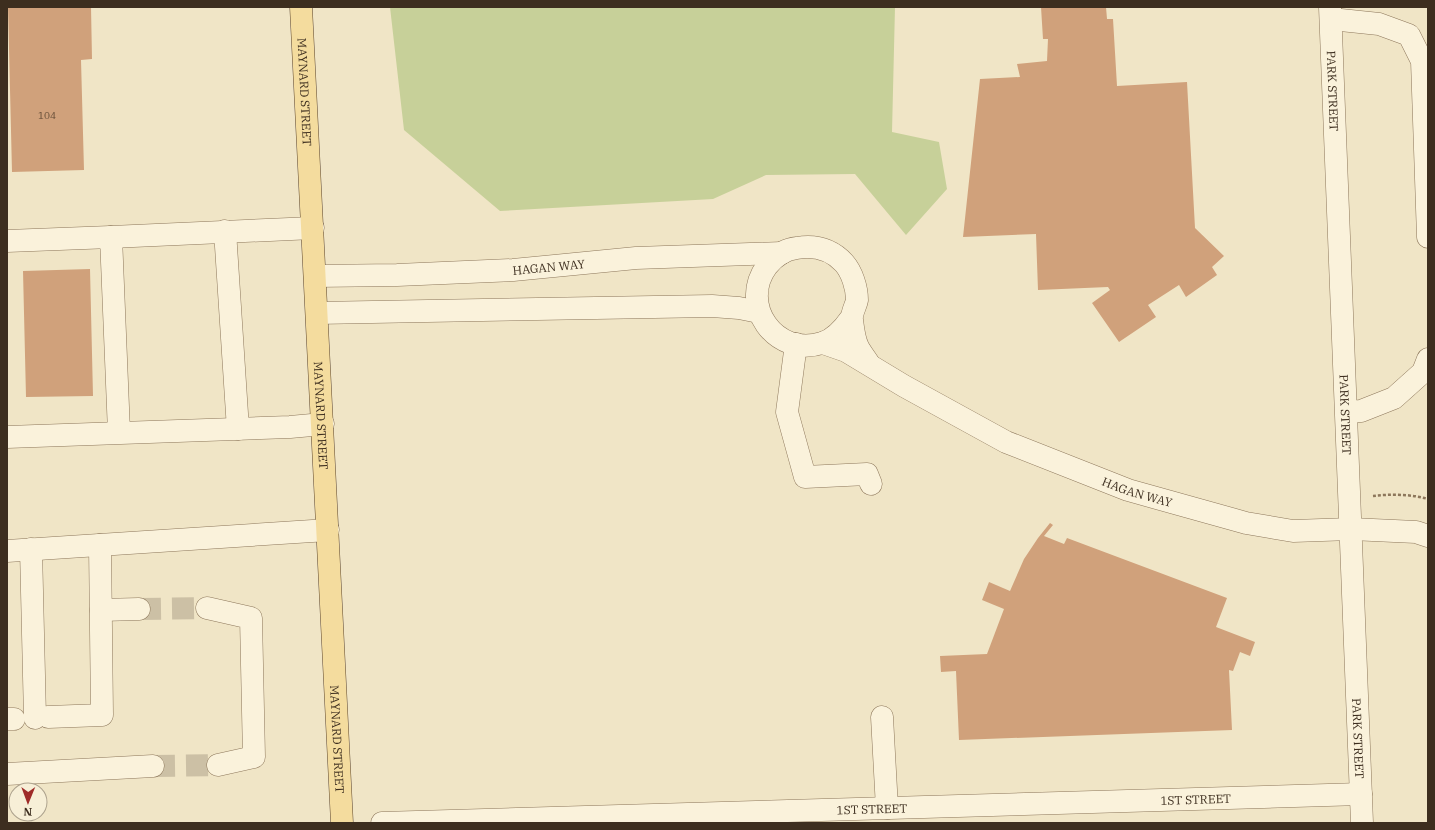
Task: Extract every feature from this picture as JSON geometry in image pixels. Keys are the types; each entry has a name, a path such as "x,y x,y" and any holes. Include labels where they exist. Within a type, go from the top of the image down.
{"main road":[{"name":"MAYNARD STREET","path":"301,7 342,823"}],"street":[{"path":"1330,13 1379,24 1408,35 1422,61 1428,237"},
{"name":"PARK STREET","path":"1330,13 1347,412 1350,529 1362,823"},
{"path":"7,241 313,228"},
{"path":"225,231 238,429"},
{"path":"111,237 119,432"},
{"name":"HAGAN WAY","path":"809,246 828,251 844,263 854,280 857,299 852,318 839,334 823,343 803,346 784,341 768,329 759,312 756,293 761,274 773,259 782,253 790,249 809,246"},
{"name":"HAGAN WAY","path":"315,276 397,275 513,270 636,258 782,253"},
{"path":"317,313 712,306 739,308 759,312"},
{"name":"HAGAN WAY","path":"852,318 857,346 870,365"},
{"name":"HAGAN WAY","path":"823,343 846,351 904,386 1006,442 1128,490 1253,525 1293,531 1350,529 1416,532 1428,536"},
{"path":"796,344 787,412 805,477 867,474 871,484"},
{"path":"1347,412 1361,411 1394,398 1423,372 1428,359"},
{"path":"7,437 290,427 323,424"},
{"path":"7,551 328,530"},
{"path":"31,550 26,718 102,715 100,545"},
{"path":"207,608 251,618 254,757 218,765"},
{"path":"101,610 138,609"},
{"path":"882,717 887,808"},
{"path":"7,774 153,766"},
{"name":"1ST STREET","path":"382,823 1361,794"}],"path":[{"path":"1365,497 1388,494 1422,497 1428,499"}],"green space":[{"path":"390,7 895,7 892,132 939,142 947,189 906,235 855,174 766,175 713,199 500,211 404,130"}],"building":[{"path":"8,7 91,7 92,59 81,60 84,170 12,172"},
{"path":"1041,7 1106,7 1107,19 1113,19 1117,86 1187,82 1195,228 1224,256 1212,267 1217,275 1186,297 1179,285 1148,305 1156,317 1119,342 1092,303 1110,290 1108,287 1038,290 1036,234 963,237 980,79 1020,77 1017,64 1047,61 1048,39 1043,39"},
{"path":"90,269 93,396 26,397 23,271"},
{"path":"1050,523 1053,525 1044,536 1064,544 1067,538 1227,598 1216,627 1255,642 1250,656 1240,652 1233,671 1229,670 1232,730 959,740 956,671 941,672 940,656 987,654 1004,609 982,600 989,582 1010,591 1024,559"}],"tunnel":[{"path":"139,609 207,608"},
{"path":"153,766 218,765"}]}
